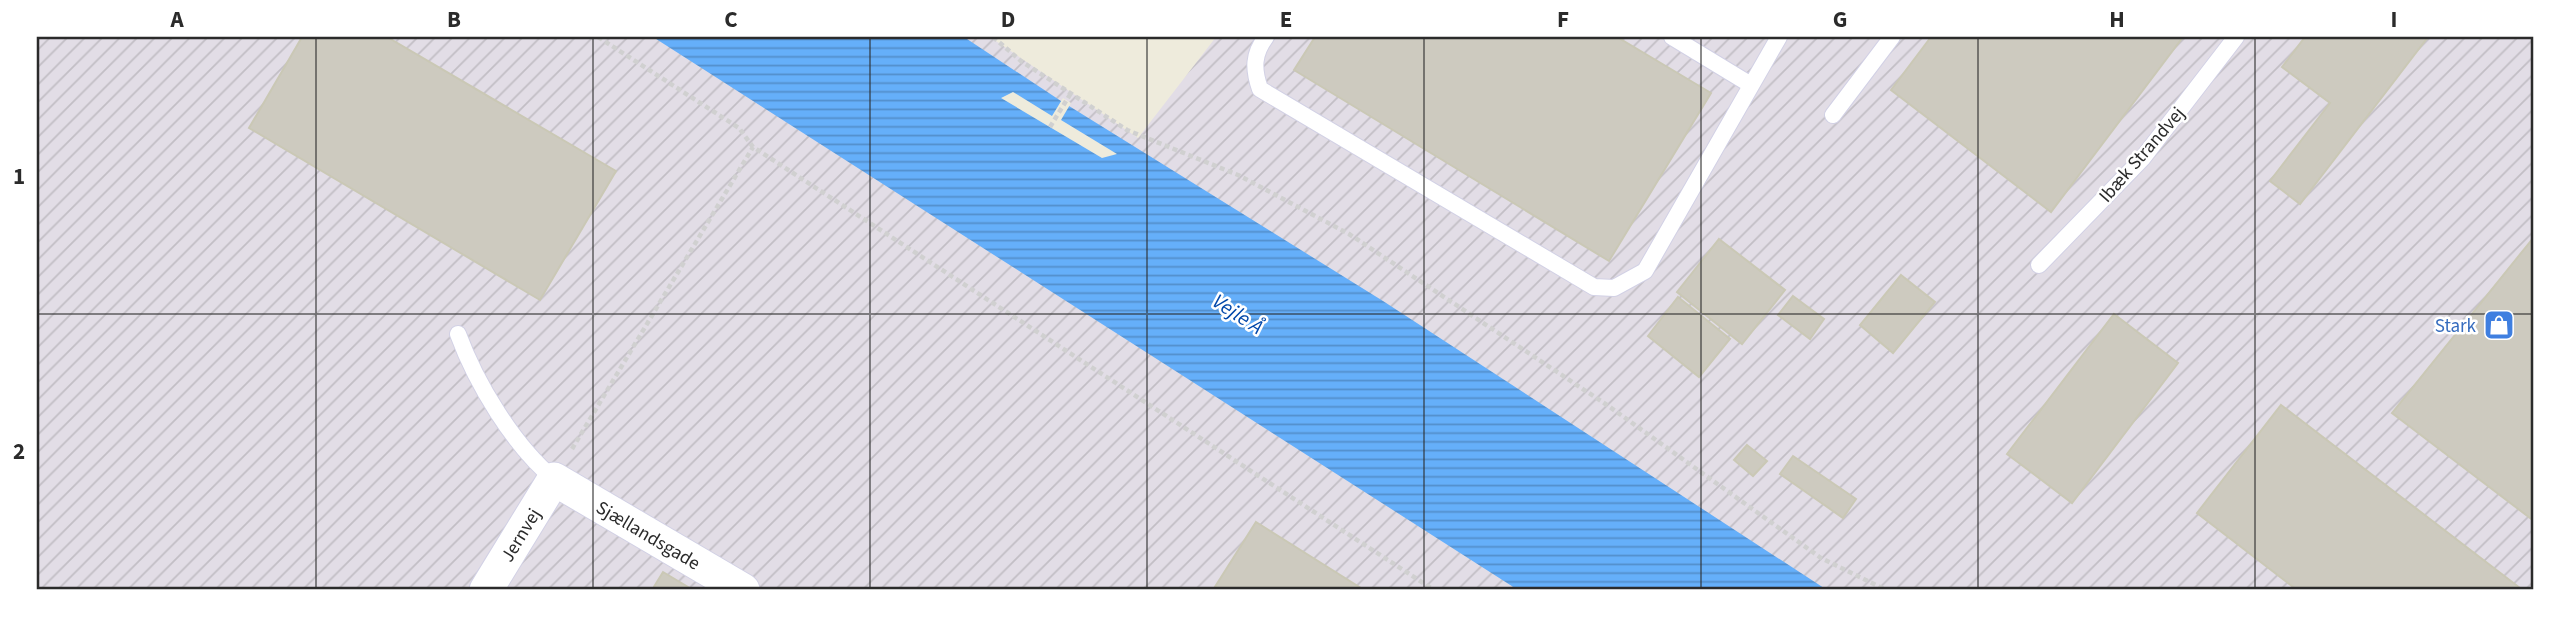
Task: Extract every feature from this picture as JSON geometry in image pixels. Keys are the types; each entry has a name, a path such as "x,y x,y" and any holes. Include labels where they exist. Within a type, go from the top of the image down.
{"street":[{"name":"Jernvej","path":"486,590 554,479"},
{"name":"Sjællandsgade","path":"554,479 743,590"}],"lane":[{"path":"1266,37 1255,61 1254,72 1260,89 1594,287 1614,288 1645,271 1779,37"},
{"path":"1672,37 1751,85"},
{"path":"1833,114 1892,37"},
{"name":"Ibæk Strandvej","path":"2039,264 2142,159 2236,37"},
{"path":"457,334 471,368 494,404 538,466 554,479"}],"path":[{"path":"598,37 739,128 753,147 1434,590"},
{"path":"993,37 1021,61 1127,130 1238,175 1349,234 1606,405 1821,558 1886,590"},
{"path":"1050,127 1071,93"},
{"path":"554,479 753,147"}],"shaded area":[{"path":"37,37 990,37 1138,138 1216,37 2534,37 2534,590 37,590"}],"water":[{"name":"Vejle Å","path":"653,37 964,37 1061,101 1383,301 1827,590 1518,590"}],"pier":[{"path":"1013,92 1052,116 1063,98 1071,103 1061,120 1117,154 1102,158 1001,98"}],"building":[{"path":"302,37 387,37 616,171 540,300 249,128"},
{"path":"1315,37 1617,37 1711,93 1609,261 1294,70"},
{"path":"1931,37 2183,37 2051,212 1891,90"},
{"path":"2305,37 2428,37 2300,204 2270,181 2330,103 2282,67"},
{"name":"Stark","path":"2534,237 2534,521 2392,413"},
{"path":"1719,239 1785,290 1742,344 1677,292"},
{"path":"1901,275 1935,302 1893,353 1860,325"},
{"path":"1793,296 1824,319 1810,339 1778,315"},
{"path":"1678,297 1730,339 1699,377 1648,336"},
{"path":"2114,314 2178,363 2072,503 2007,454"},
{"path":"2281,405 2520,588 2519,590 2297,590 2197,513"},
{"path":"1747,445 1767,461 1753,476 1734,460"},
{"path":"1793,456 1856,499 1843,518 1780,474"},
{"path":"1256,522 1364,590 1213,590"},
{"path":"663,572 693,590 652,590"}],"place":[{"name":"Stark","path":"2499,325"}]}
